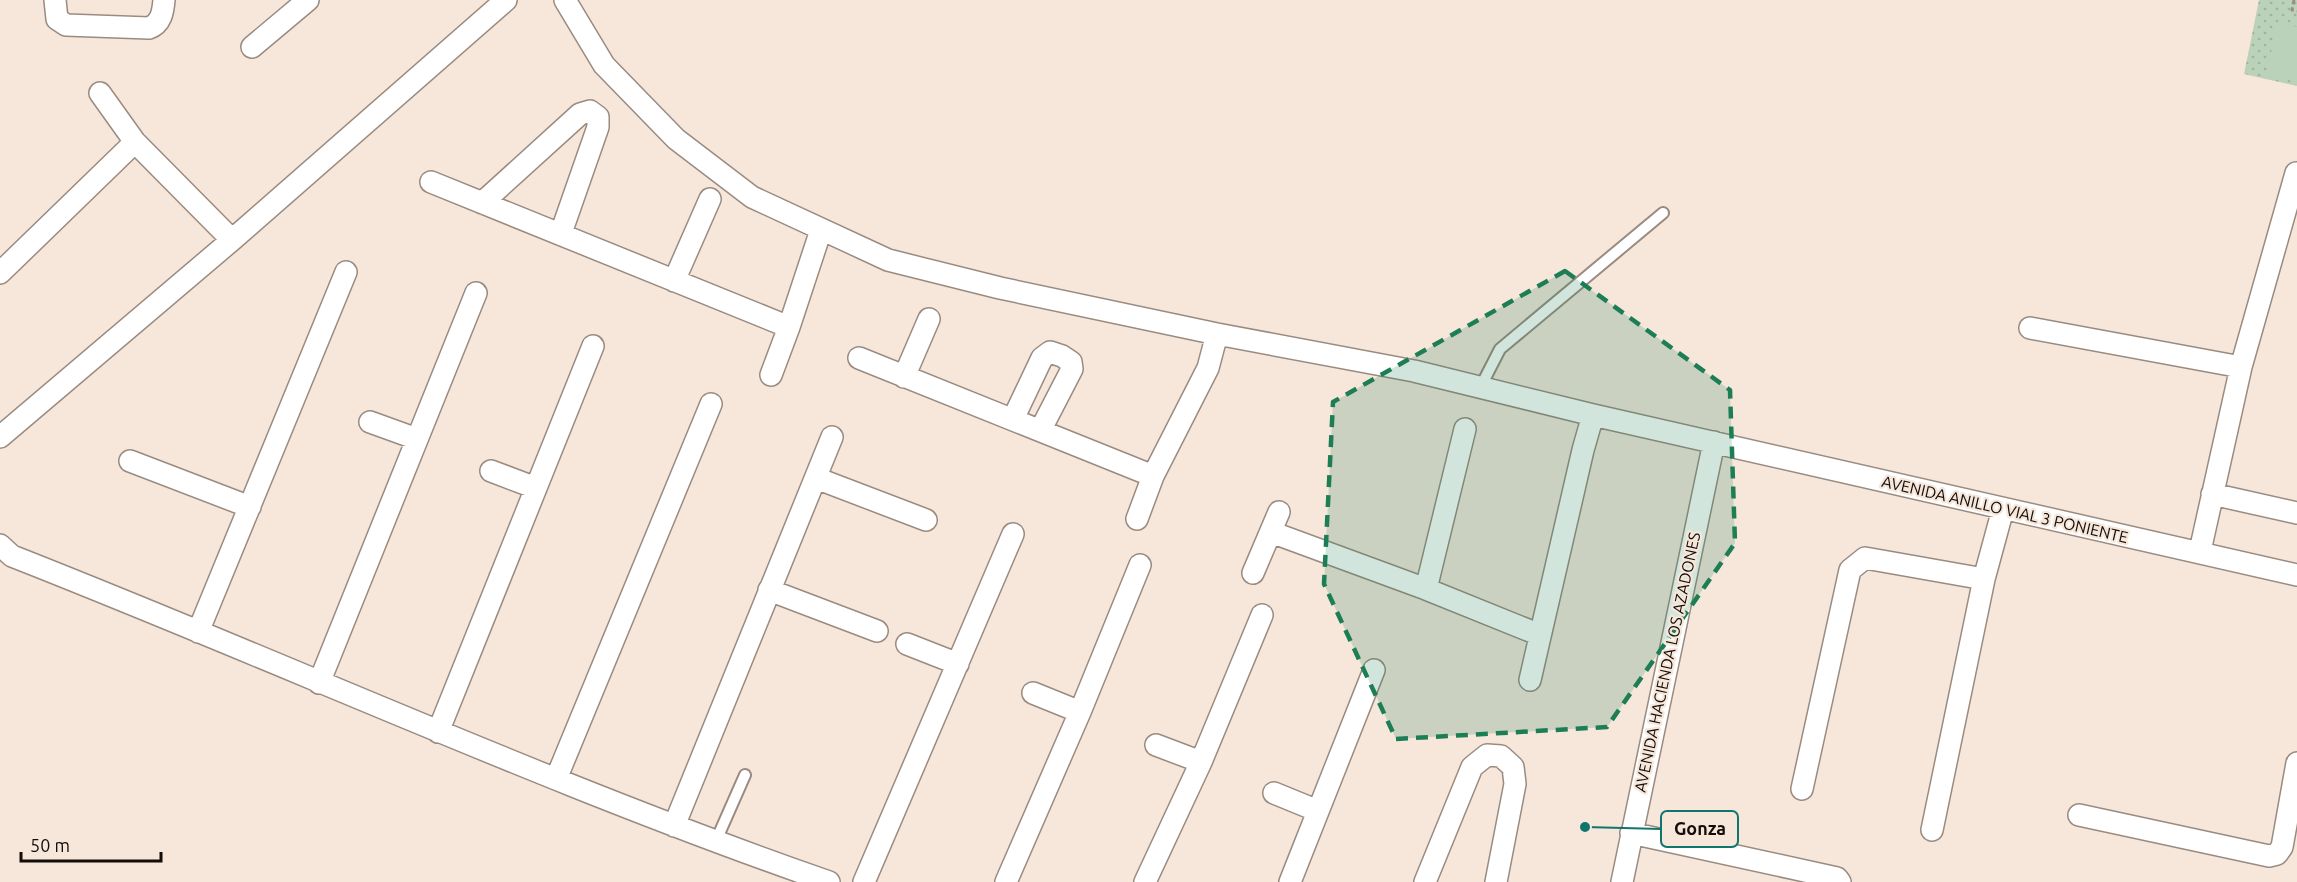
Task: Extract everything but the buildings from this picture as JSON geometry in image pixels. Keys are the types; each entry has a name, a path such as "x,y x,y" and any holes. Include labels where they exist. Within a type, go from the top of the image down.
{"street":[{"path":"55,0 57,19 66,25 148,28 154,26 162,15 164,0"},
{"path":"252,47 308,0"},
{"path":"0,437 232,240 506,0"},
{"name":"AVENIDA ANILLO VIAL 3 PONIENTE","path":"565,0 604,65 676,139 752,197 888,260 1000,288 1217,334 1414,371 1593,415 2003,509 2200,551 2297,575"},
{"path":"100,93 135,142 232,240"},
{"path":"482,203 580,114 590,111 598,117 598,127 561,233"},
{"path":"0,273 135,142"},
{"path":"2200,551 2241,367 2296,172"},
{"path":"431,182 789,327"},
{"path":"674,281 710,199"},
{"path":"771,375 820,230"},
{"path":"198,632 346,272"},
{"path":"320,683 476,293"},
{"path":"904,376 929,319"},
{"path":"2030,328 2241,367"},
{"path":"1137,519 1153,476 1208,368 1217,334"},
{"path":"438,732 593,346"},
{"path":"1013,419 1042,358 1050,352 1062,356 1071,362 1072,369 1041,429"},
{"path":"859,358 1041,429 1153,476"},
{"path":"556,779 711,404"},
{"path":"1530,680 1593,415"},
{"path":"370,422 417,439"},
{"path":"1426,589 1465,429"},
{"path":"674,826 832,437"},
{"name":"AVENIDA HACIENDA LOS AZADONES","path":"1622,882 1714,442"},
{"path":"130,461 250,507"},
{"path":"490,471 536,488"},
{"path":"816,478 926,520"},
{"path":"2212,494 2297,513"},
{"path":"1932,830 1984,579 2003,509"},
{"path":"1253,573 1279,512"},
{"path":"1271,532 1426,589 1540,635"},
{"path":"864,882 1012,534"},
{"path":"0,545 12,556 438,732 715,843 829,882"},
{"path":"1802,789 1850,570 1865,558 1984,579"},
{"path":"1006,882 1080,712 1140,565"},
{"path":"769,590 877,631"},
{"path":"1146,882 1201,762 1262,615"},
{"path":"907,644 958,664"},
{"path":"1290,882 1374,670"},
{"path":"1033,693 1080,712"},
{"path":"1156,745 1201,762"},
{"path":"1425,882 1472,767 1487,755 1501,756 1513,768 1515,784 1496,882"},
{"path":"2079,815 2269,856 2277,854 2282,847 2297,763"},
{"path":"1274,793 1318,811"},
{"path":"1631,833 1837,878 1840,882"}],"lane":[{"path":"1480,388 1500,349 1663,213"},
{"path":"715,843 745,775"}],"path":[{"path":"2294,0 2292,10 2297,11"}],"highlighted area":[{"path":"1565,271 1730,390 1735,543 1607,727 1396,739 1324,584 1333,402"}],"green space":[{"path":"2259,0 2297,0 2297,86 2244,74"},
{"path":"2278,21 2297,27 2297,82 2266,75"}],"place":[{"name":"Gonza","path":"1585,827"}]}
